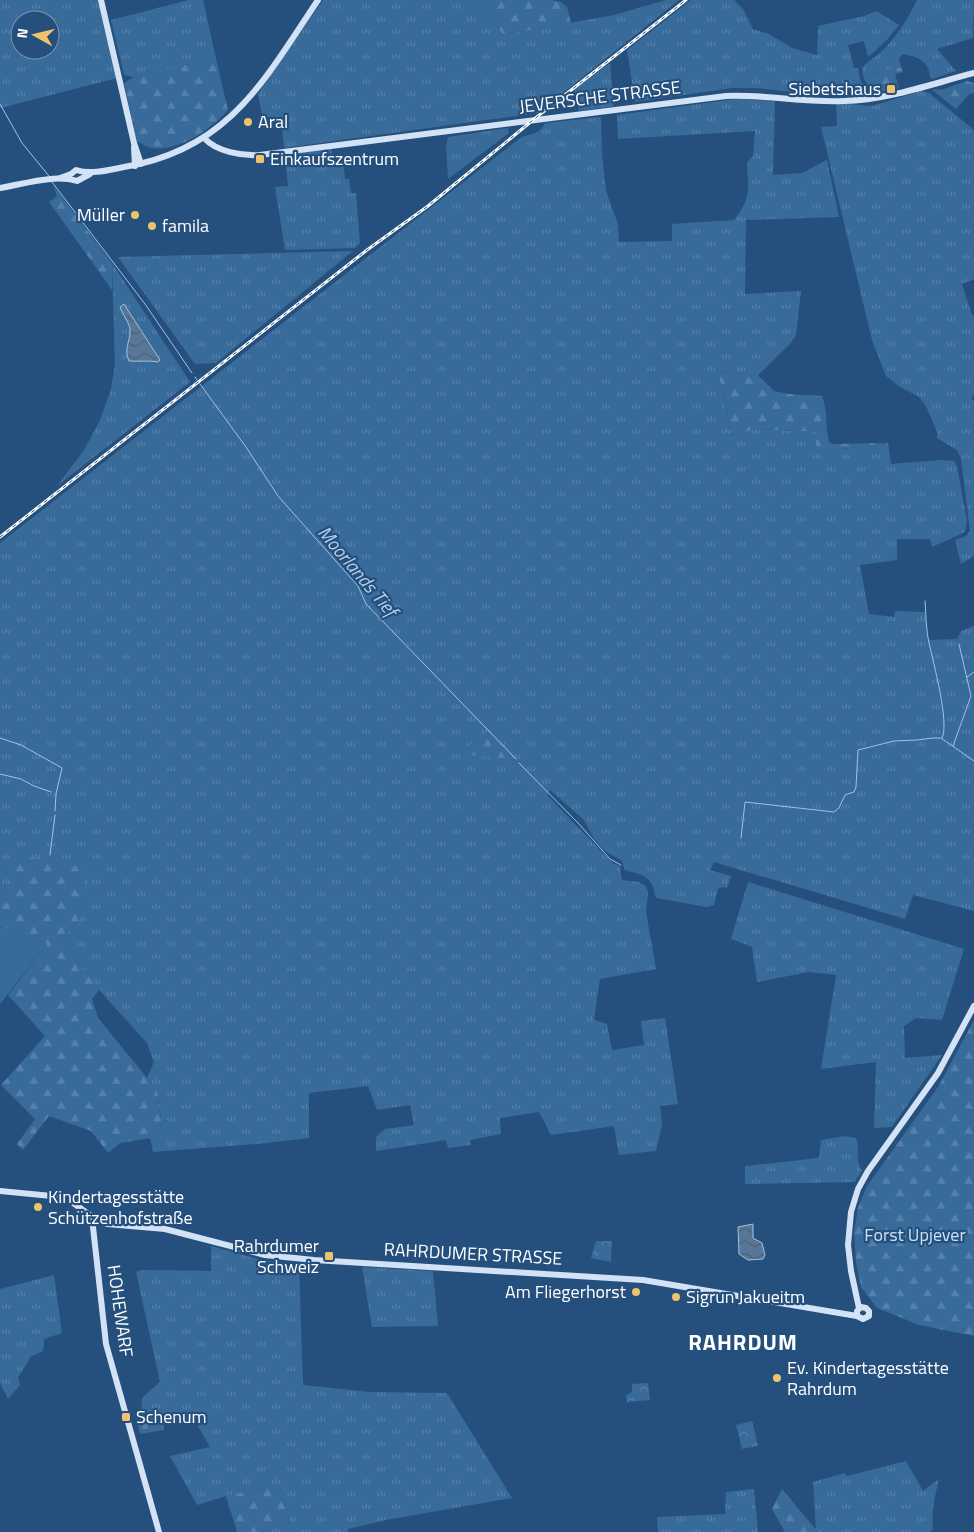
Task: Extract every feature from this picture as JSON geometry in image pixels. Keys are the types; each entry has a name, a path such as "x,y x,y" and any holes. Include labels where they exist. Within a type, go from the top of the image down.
{"street":[{"path":"101,0 138,165"},
{"path":"0,188 71,176 77,181 81,175 138,165 156,159 207,137 237,112 258,88 318,0"},
{"name":"JEVERSCHE STRASSE","path":"207,137 209,144 229,151 246,155 260,155 726,96 750,96 814,102 867,100 974,73"},
{"path":"134,143 139,154 138,165"},
{"path":"139,154 156,159"},
{"name":"RAHRDUMER STRASSE","path":"98,1221 117,1226 142,1226 165,1229 278,1257 643,1280 845,1314 859,1311 851,1270 848,1240 851,1212 858,1189 872,1164 938,1073 963,1030 974,1006"},
{"path":"0,1191 62,1197 98,1221"},
{"name":"HOHEWARF","path":"98,1221 95,1238 106,1344 159,1532"}],"green space":[{"path":"0,0 99,0 117,78 0,108"},
{"path":"189,0 203,0 215,54 202,61 181,67 134,77 124,75 111,20"},
{"path":"323,0 478,0 503,35 614,15 666,0 679,0 538,113 284,148 282,128 265,130 258,94"},
{"path":"478,0 552,0 561,2 567,7 571,23 503,35"},
{"path":"691,0 734,0 743,9 753,29 769,34 792,48 817,55 818,26 864,16 876,11 899,25 886,41 868,57 864,41 848,45 854,68 858,68 860,79 867,94 816,95 757,88 732,88 635,102 627,50"},
{"path":"917,0 974,0 973,38 937,49 956,71 932,79 928,68 921,60 903,54 899,58 901,67 863,76 862,68 880,53 896,35"},
{"path":"215,54 228,110 221,118 193,138 172,147 151,148 137,141 124,83 134,77 202,61"},
{"path":"610,63 614,106 579,111 574,89"},
{"path":"901,67 903,72 895,74 899,88 871,94 863,76"},
{"path":"967,81 974,83 974,93 969,94 956,109 932,90 944,89"},
{"path":"921,91 929,93 974,130 974,279 962,284 972,315 974,315 974,394 971,399 974,400 974,556 961,564 955,540 966,536 970,531 961,459 957,450 937,438 937,432 926,406 919,397 900,387 886,376 872,340 821,127 837,126 836,103 872,106"},
{"path":"743,98 775,101 773,175 802,173 827,160 839,217 746,220 745,294 801,291 796,335 790,344 758,375 717,372 723,391 731,436 756,429 816,432 817,450 833,450 888,443 891,464 941,460 954,461 957,466 967,521 965,532 932,547 930,539 897,539 897,560 860,565 869,614 894,617 895,611 925,612 928,640 957,639 961,631 974,626 974,911 913,895 905,919 714,862 710,870 731,876 727,888 722,887 718,889 714,905 707,907 656,898 650,881 643,876 625,870 622,861 605,851 594,839 584,820 550,790 547,795 614,864 620,866 622,880 639,882 646,886 648,893 646,912 656,969 600,979 594,1020 607,1024 612,1050 644,1045 641,1021 665,1018 678,1104 660,1106 662,1124 656,1151 619,1155 614,1126 551,1135 539,1112 500,1118 501,1134 470,1140 471,1145 448,1148 446,1140 376,1151 376,1137 385,1129 414,1125 410,1105 377,1110 368,1086 309,1093 309,1138 153,1152 150,1138 163,1135 157,1090 147,1078 154,1062 147,1043 99,990 62,940 82,916 0,917 0,543 519,139 537,132 545,123 601,117 606,191 618,224 619,242 672,241 672,224 734,220 744,205 748,193 747,162 753,156 755,131 618,139 617,115"},
{"path":"508,128 509,133 448,179 446,146 448,137"},
{"path":"331,149 334,160 343,159 345,179 349,179 351,193 356,193 360,243 355,248 285,250 275,187 288,186 285,154"},
{"path":"53,185 112,263 112,290 49,202 57,196"},
{"path":"353,251 216,363 195,364 118,257"},
{"path":"112,263 190,382 57,486 84,450 100,420 111,389 115,364"},
{"path":"717,372 758,375 774,391 822,396 829,442 833,444 888,443 833,450 816,450 816,432 756,429 731,436 723,391"},
{"path":"488,732 513,759 457,754"},
{"path":"14,854 89,869 82,916 62,940 99,990 92,999 98,1018 157,1090 163,1136 120,1143 108,1153 91,1131 49,1116 23,1150 17,1144 35,1119 1,1085 45,1036 8,995 47,944 0,926 0,917"},
{"path":"748,882 964,949 942,1020 916,1018 904,1026 905,1058 942,1055 892,1127 874,1128 876,1062 821,1069 836,975 809,972 757,982 752,947 731,939"},
{"path":"0,926 47,944 0,1004"},
{"name":"Forst Upjever","path":"974,1020 974,1336 919,1325 877,1308 861,1287 856,1262 854,1233 858,1208 867,1186 938,1087"},
{"path":"845,1136 856,1138 857,1142 859,1163 862,1170 855,1182 745,1184 745,1166 819,1158 821,1140"},
{"path":"596,1241 612,1241 611,1262 591,1258"},
{"path":"211,1246 258,1259 299,1265 303,1385 369,1392 447,1393 512,1498 386,1520 348,1529 348,1532 260,1532 290,1523 279,1484 226,1496 197,1505 170,1456 210,1447 191,1414 165,1415 152,1411 141,1415 142,1398 160,1382 136,1272 142,1270 211,1271"},
{"path":"362,1267 433,1271 438,1326 372,1327"},
{"path":"54,1275 62,1333 44,1339 42,1352 31,1356 18,1378 20,1385 8,1399 0,1383 0,1289"},
{"path":"648,1383 650,1400 627,1402 626,1395 632,1392 632,1384"},
{"path":"153,1414 162,1416 164,1430 140,1434 137,1421"},
{"path":"752,1421 758,1446 742,1449 736,1425"},
{"path":"906,1461 923,1491 939,1479 933,1510 933,1529 930,1532 818,1532 816,1530 813,1482 845,1473 847,1476"},
{"path":"279,1484 290,1523 260,1532 237,1532 226,1496"},
{"path":"754,1489 758,1532 658,1532 657,1517 725,1514 726,1492"},
{"path":"782,1489 818,1532 785,1532 772,1509"}],"water":[{"path":"124,304 160,360 158,362 129,361 127,348 130,329 120,307"},
{"path":"753,1224 753,1238 762,1243 765,1255 763,1259 748,1260 739,1254 738,1227"}],"waterway":[{"name":"Moorlands Tief","path":"0,104 22,143 49,176"},
{"name":"Moorlands Tief","path":"52,182 145,304 192,373"},
{"name":"Moorlands Tief","path":"200,384 246,447 278,496 358,586 366,604 516,759"},
{"path":"925,601 928,638 944,720 942,738"},
{"path":"953,746 971,696 959,644"},
{"path":"967,677 974,672"},
{"path":"0,738 21,745 62,768 56,794 55,811"},
{"path":"741,838 745,802 834,812 839,808 845,795 854,792 856,787 858,750 894,741 941,738 974,761"},
{"name":"Moorlands Tief","path":"519,763 579,824 610,859 621,865"},
{"path":"0,774 21,779 51,792"},
{"path":"50,855 55,815"}],"railway":[{"path":"0,537 367,250 428,206 538,116 686,0"}],"place":[{"name":"Siebetshaus","path":"891,89"},
{"name":"Aral","path":"248,122"},
{"name":"Einkaufszentrum","path":"260,159"},
{"name":"Müller","path":"135,215"},
{"name":"famila","path":"152,226"},
{"name":"Kindertagesstätte Schützenhofstraße","path":"38,1207"},
{"name":"Rahrdumer Schweiz","path":"329,1256"},
{"name":"Am Fliegerhorst","path":"636,1292"},
{"name":"Sigrun Jakueitm","path":"676,1297"},
{"name":"Ev. Kindertagesstätte Rahrdum","path":"777,1378"},
{"name":"Schenum","path":"126,1417"}],"district":[{"name":"RAHRDUM","path":"743,1342"}]}
